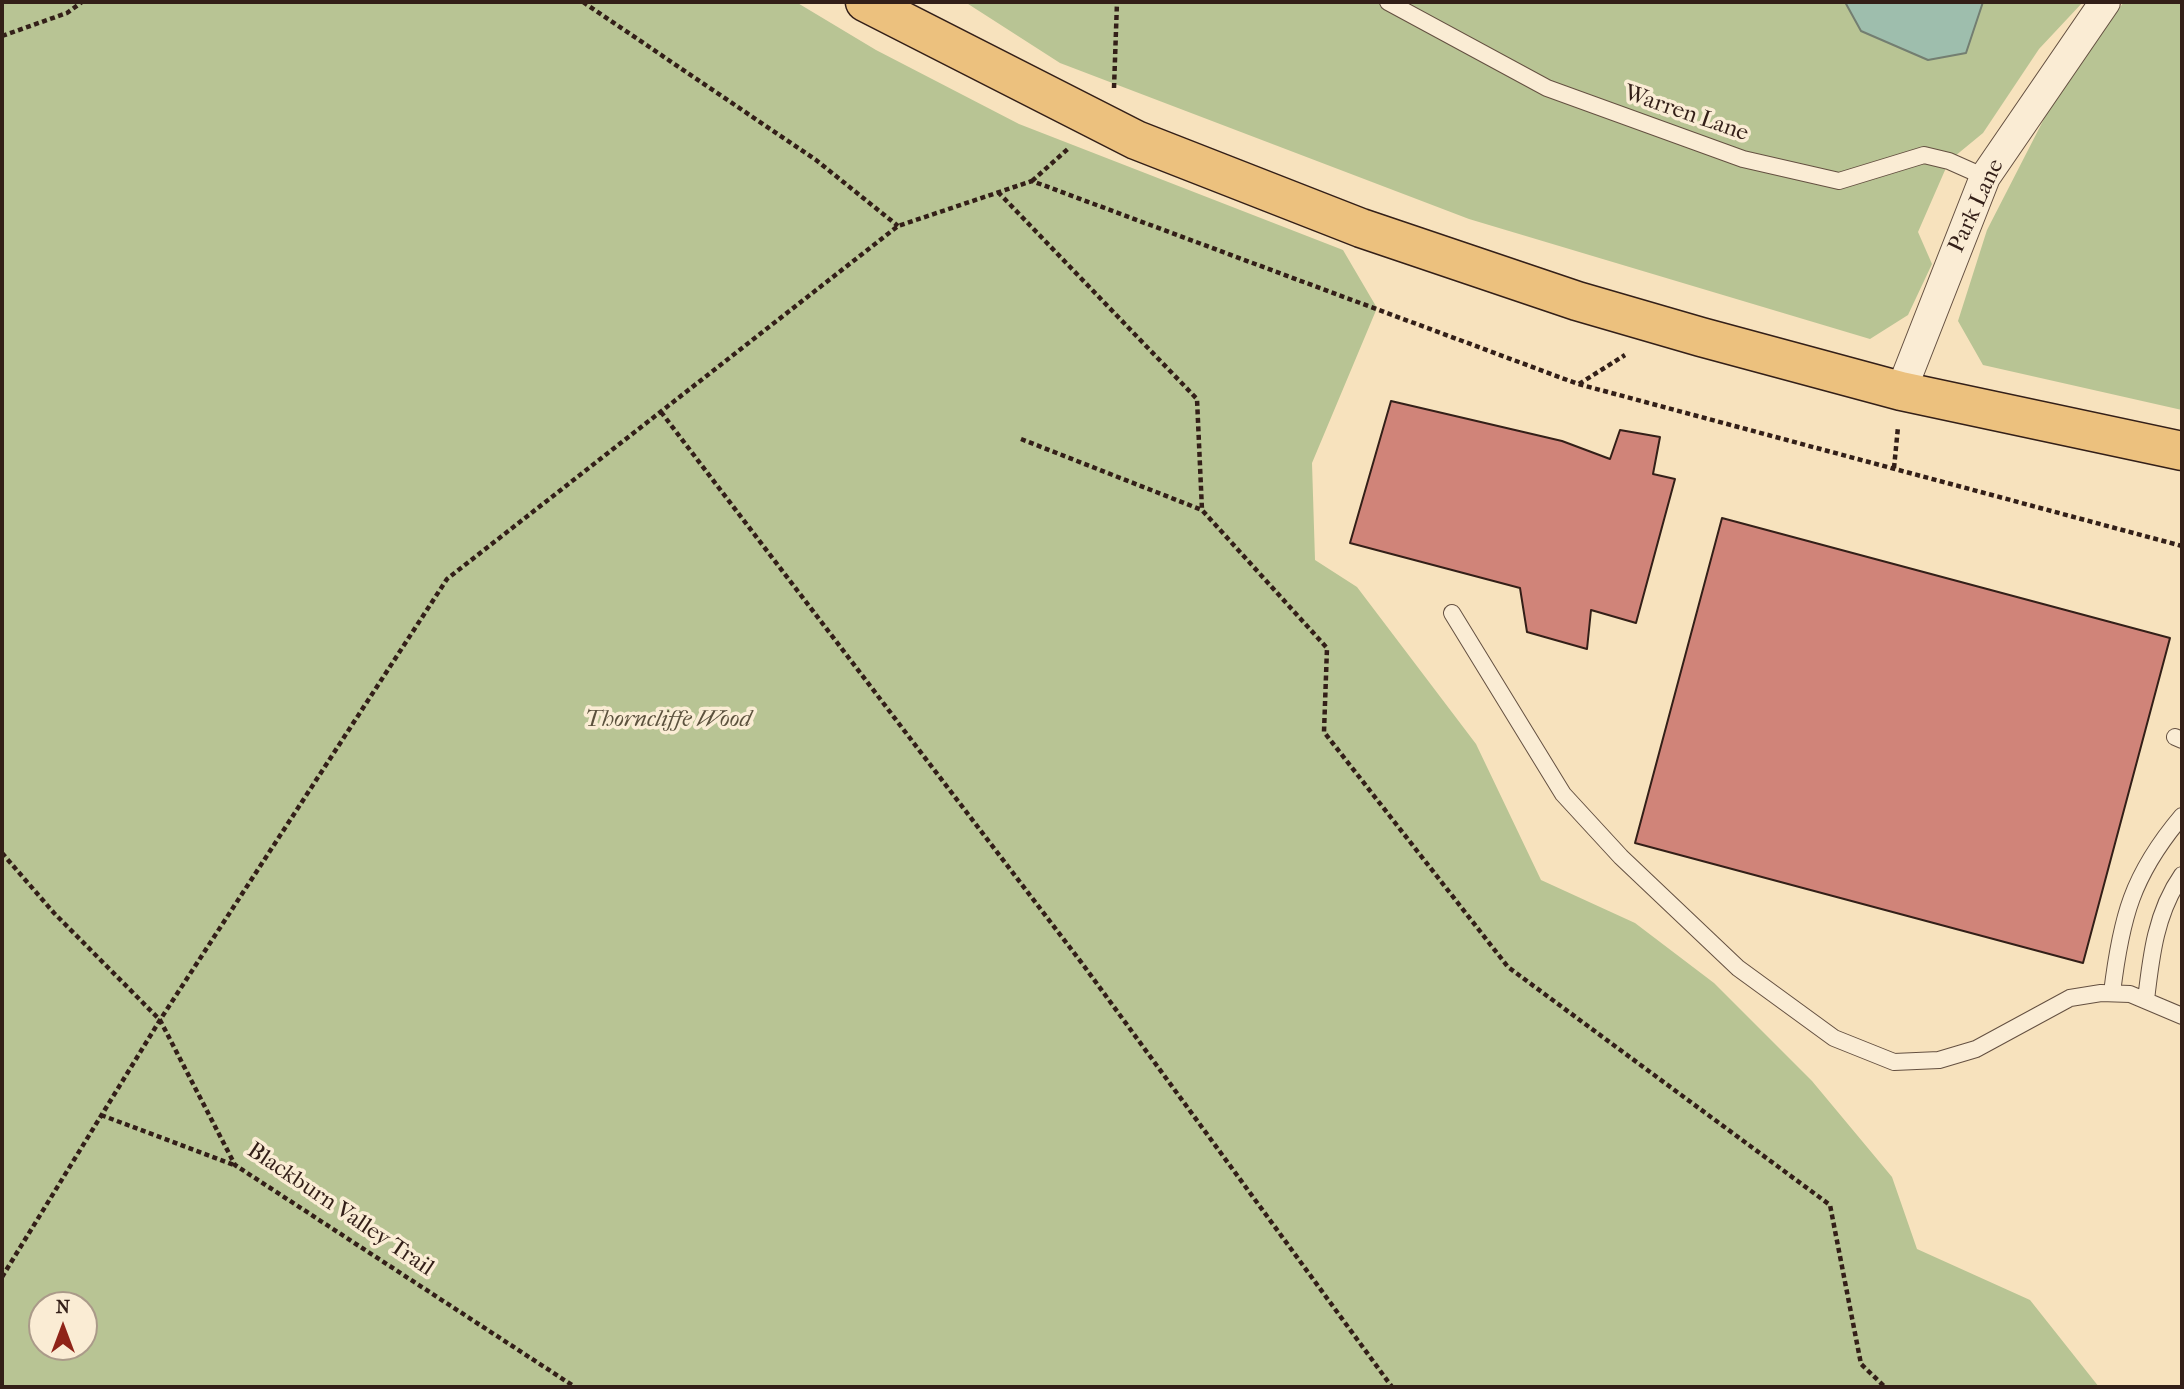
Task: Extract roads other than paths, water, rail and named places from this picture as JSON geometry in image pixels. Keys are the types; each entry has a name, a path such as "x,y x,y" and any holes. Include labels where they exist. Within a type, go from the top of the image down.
{"highway":[{"path":"864,2 1136,139 1361,228 1577,301 1901,391 2182,451"}],"street":[{"name":"Park Lane","path":"1901,391 1985,177 2105,2"}],"lane":[{"name":"Warren Lane","path":"1388,2 1547,88 1743,159 1839,181 1924,155 1949,161 1985,177"},
{"path":"1452,613 1563,794 1621,857 1738,968 1834,1038 1894,1062 1940,1060 1976,1049 2070,998 2112,993 2130,994 2182,1016"},
{"path":"2112,993 2125,911 2150,859 2182,816"},
{"path":"2146,1000 2152,950 2161,914 2182,875"}],"park label":[{"name":"Thorncliffe Wood","path":"668,720"}]}
